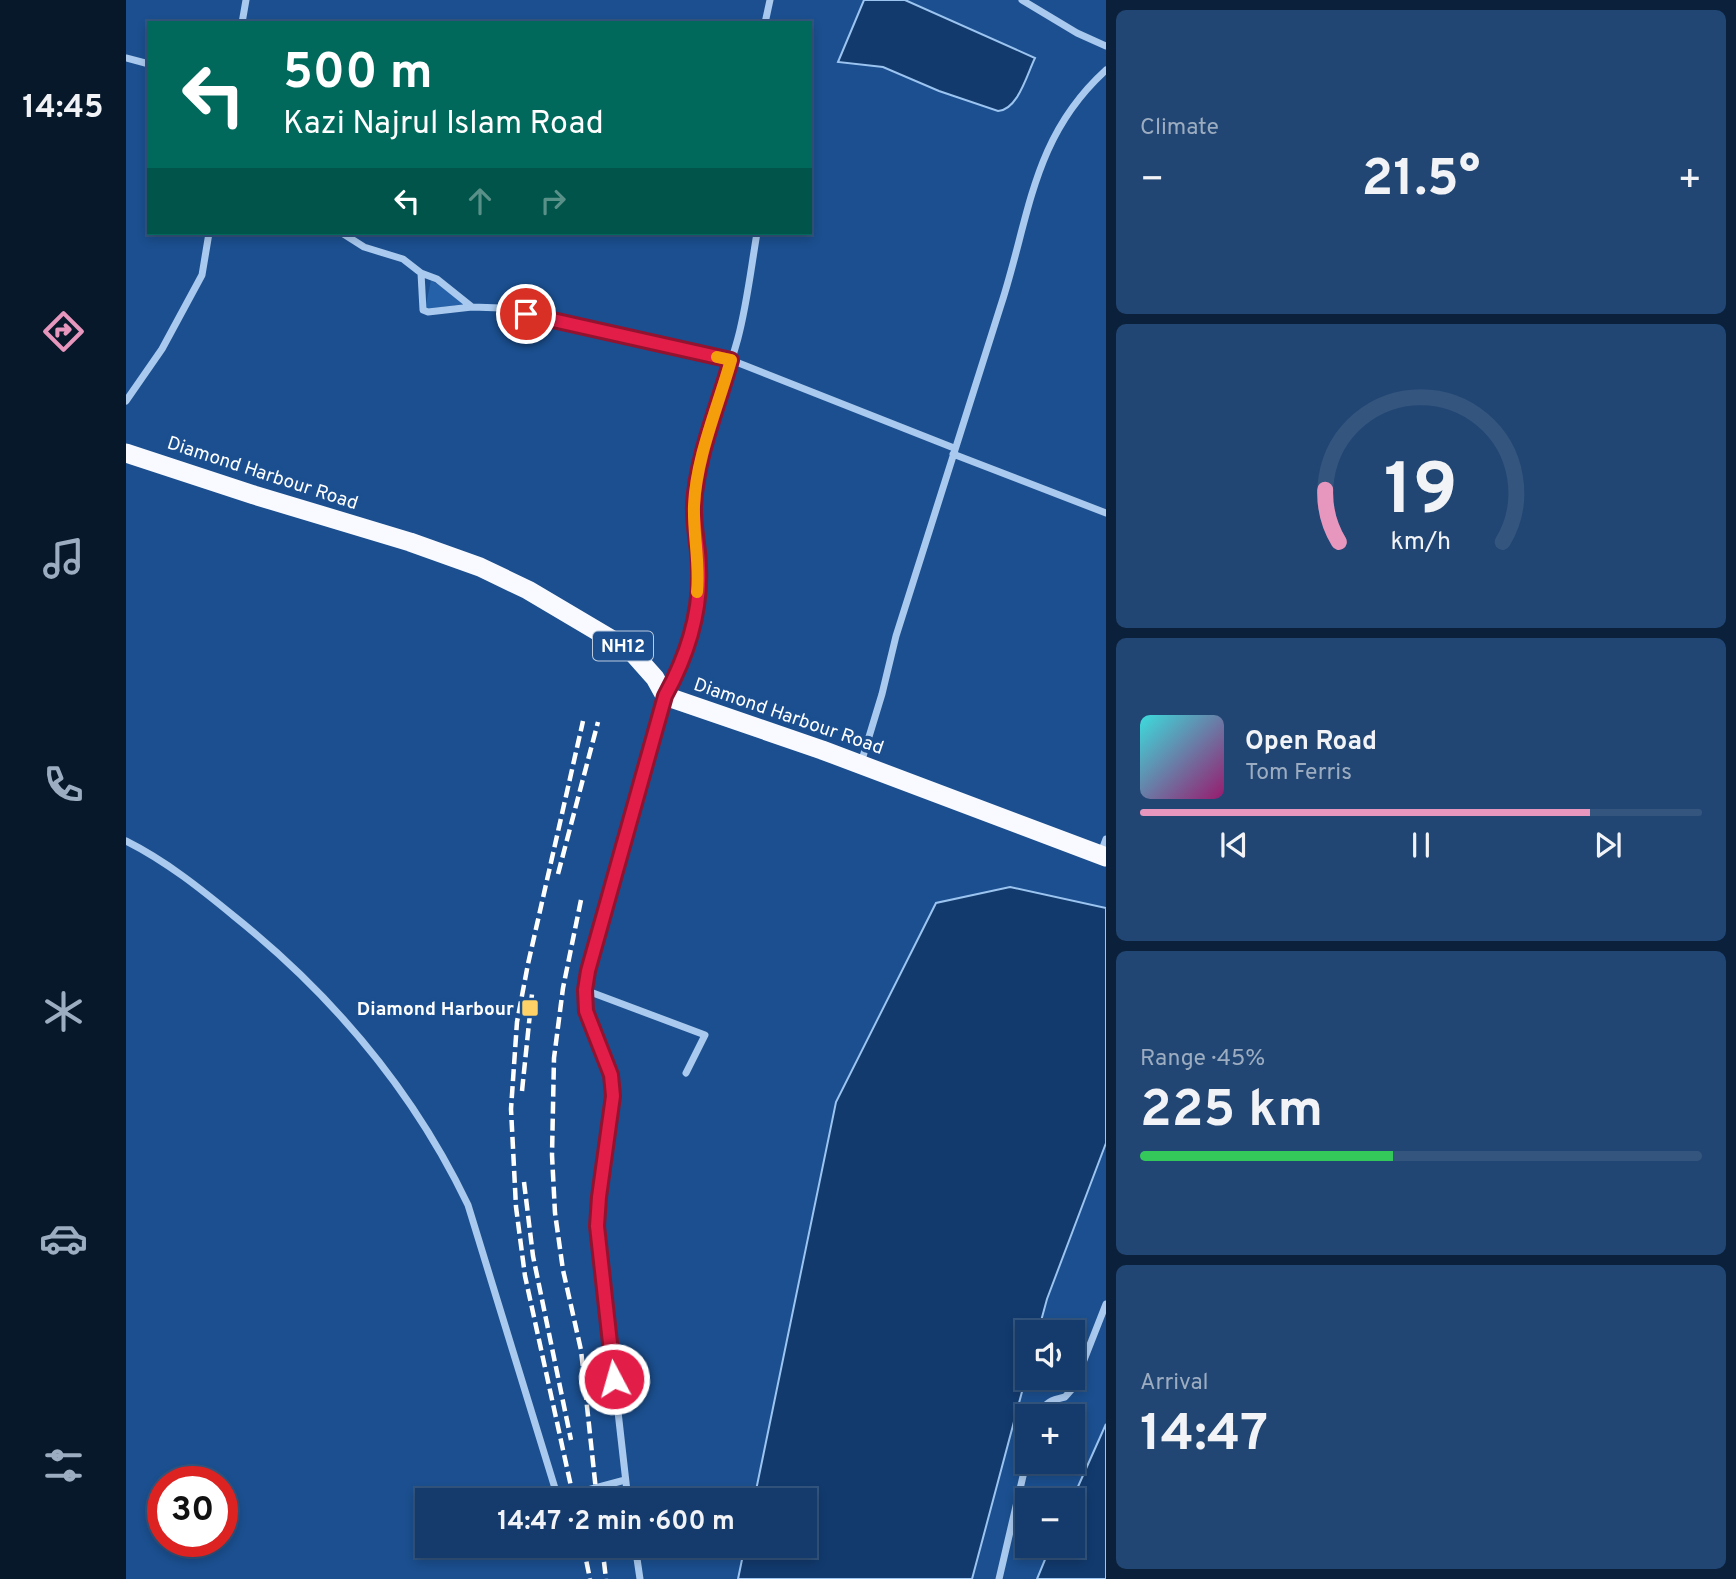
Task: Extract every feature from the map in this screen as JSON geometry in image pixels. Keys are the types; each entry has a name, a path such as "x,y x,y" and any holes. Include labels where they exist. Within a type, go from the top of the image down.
{"highway":[{"name":"Diamond Harbour Road","path":"126,453 481,567 528,590 631,651 655,678 665,696 1104,850"}],"street":[{"path":"242,21 246,0"},
{"path":"766,21 771,0"},
{"path":"1022,0 1077,33 1106,46"},
{"path":"126,58 147,63"},
{"path":"860,764 882,694 896,636 1013,268 1036,177 1049,144 1068,111 1106,70"},
{"path":"126,401 162,349 202,275 209,235"},
{"path":"345,235 364,247 403,259 421,273 437,279 472,307"},
{"path":"626,1488 597,1226 613,1096 611,1075 586,1011 585,990 665,696 683,661 690,637 699,569 694,505 707,442 747,295 757,235"},
{"path":"421,273 423,310 428,312 472,307 501,308 731,360 1106,513"},
{"path":"127,843 170,867 206,893 305,977 360,1039 420,1119 450,1168 468,1205 558,1498 625,1480"},
{"path":"585,990 705,1035 686,1073"},
{"path":"1046,1404 1050,1400 1065,1397 1073,1388 1106,1304"},
{"path":"999,1579 1024,1474"},
{"path":"637,1558 640,1579"}],"shaded area":[{"path":"864,0 905,0 1035,58 1016,98 1011,105 998,111 939,91 883,67 838,62"},
{"path":"431,280 467,304 425,309"},
{"path":"1010,887 1106,908 1106,1143 1041,1320 1015,1320 1015,1390 1022,1390 1019,1404 1015,1404 1015,1418 972,1579 738,1579 742,1558 817,1558 817,1488 756,1488 836,1102 936,903"},
{"path":"1106,1424 1106,1579 1037,1579 1046,1558 1085,1558 1085,1488 1077,1488"}],"railway":[{"path":"571,1488 525,1276 516,1207 511,1109 517,1022 583,721"},
{"path":"558,874 598,722"},
{"path":"581,900 563,988 554,1058 552,1155 555,1213 563,1270 581,1350 596,1488"},
{"path":"522,1091 532,994"},
{"path":"524,1182 533,1256 571,1440"},
{"path":"586,1558 590,1579"},
{"path":"604,1558 606,1579"}],"slow traffic":[{"path":"697,592 699,569 694,505 707,442 731,360 717,357"}],"place":[{"name":"Diamond Harbour","path":"530,1008"}],"route":[{"path":"526,314 731,360 707,442 694,505 699,569 690,637 683,661 665,696 585,990 586,1011 611,1075 613,1096 597,1226 614,1379"}]}
